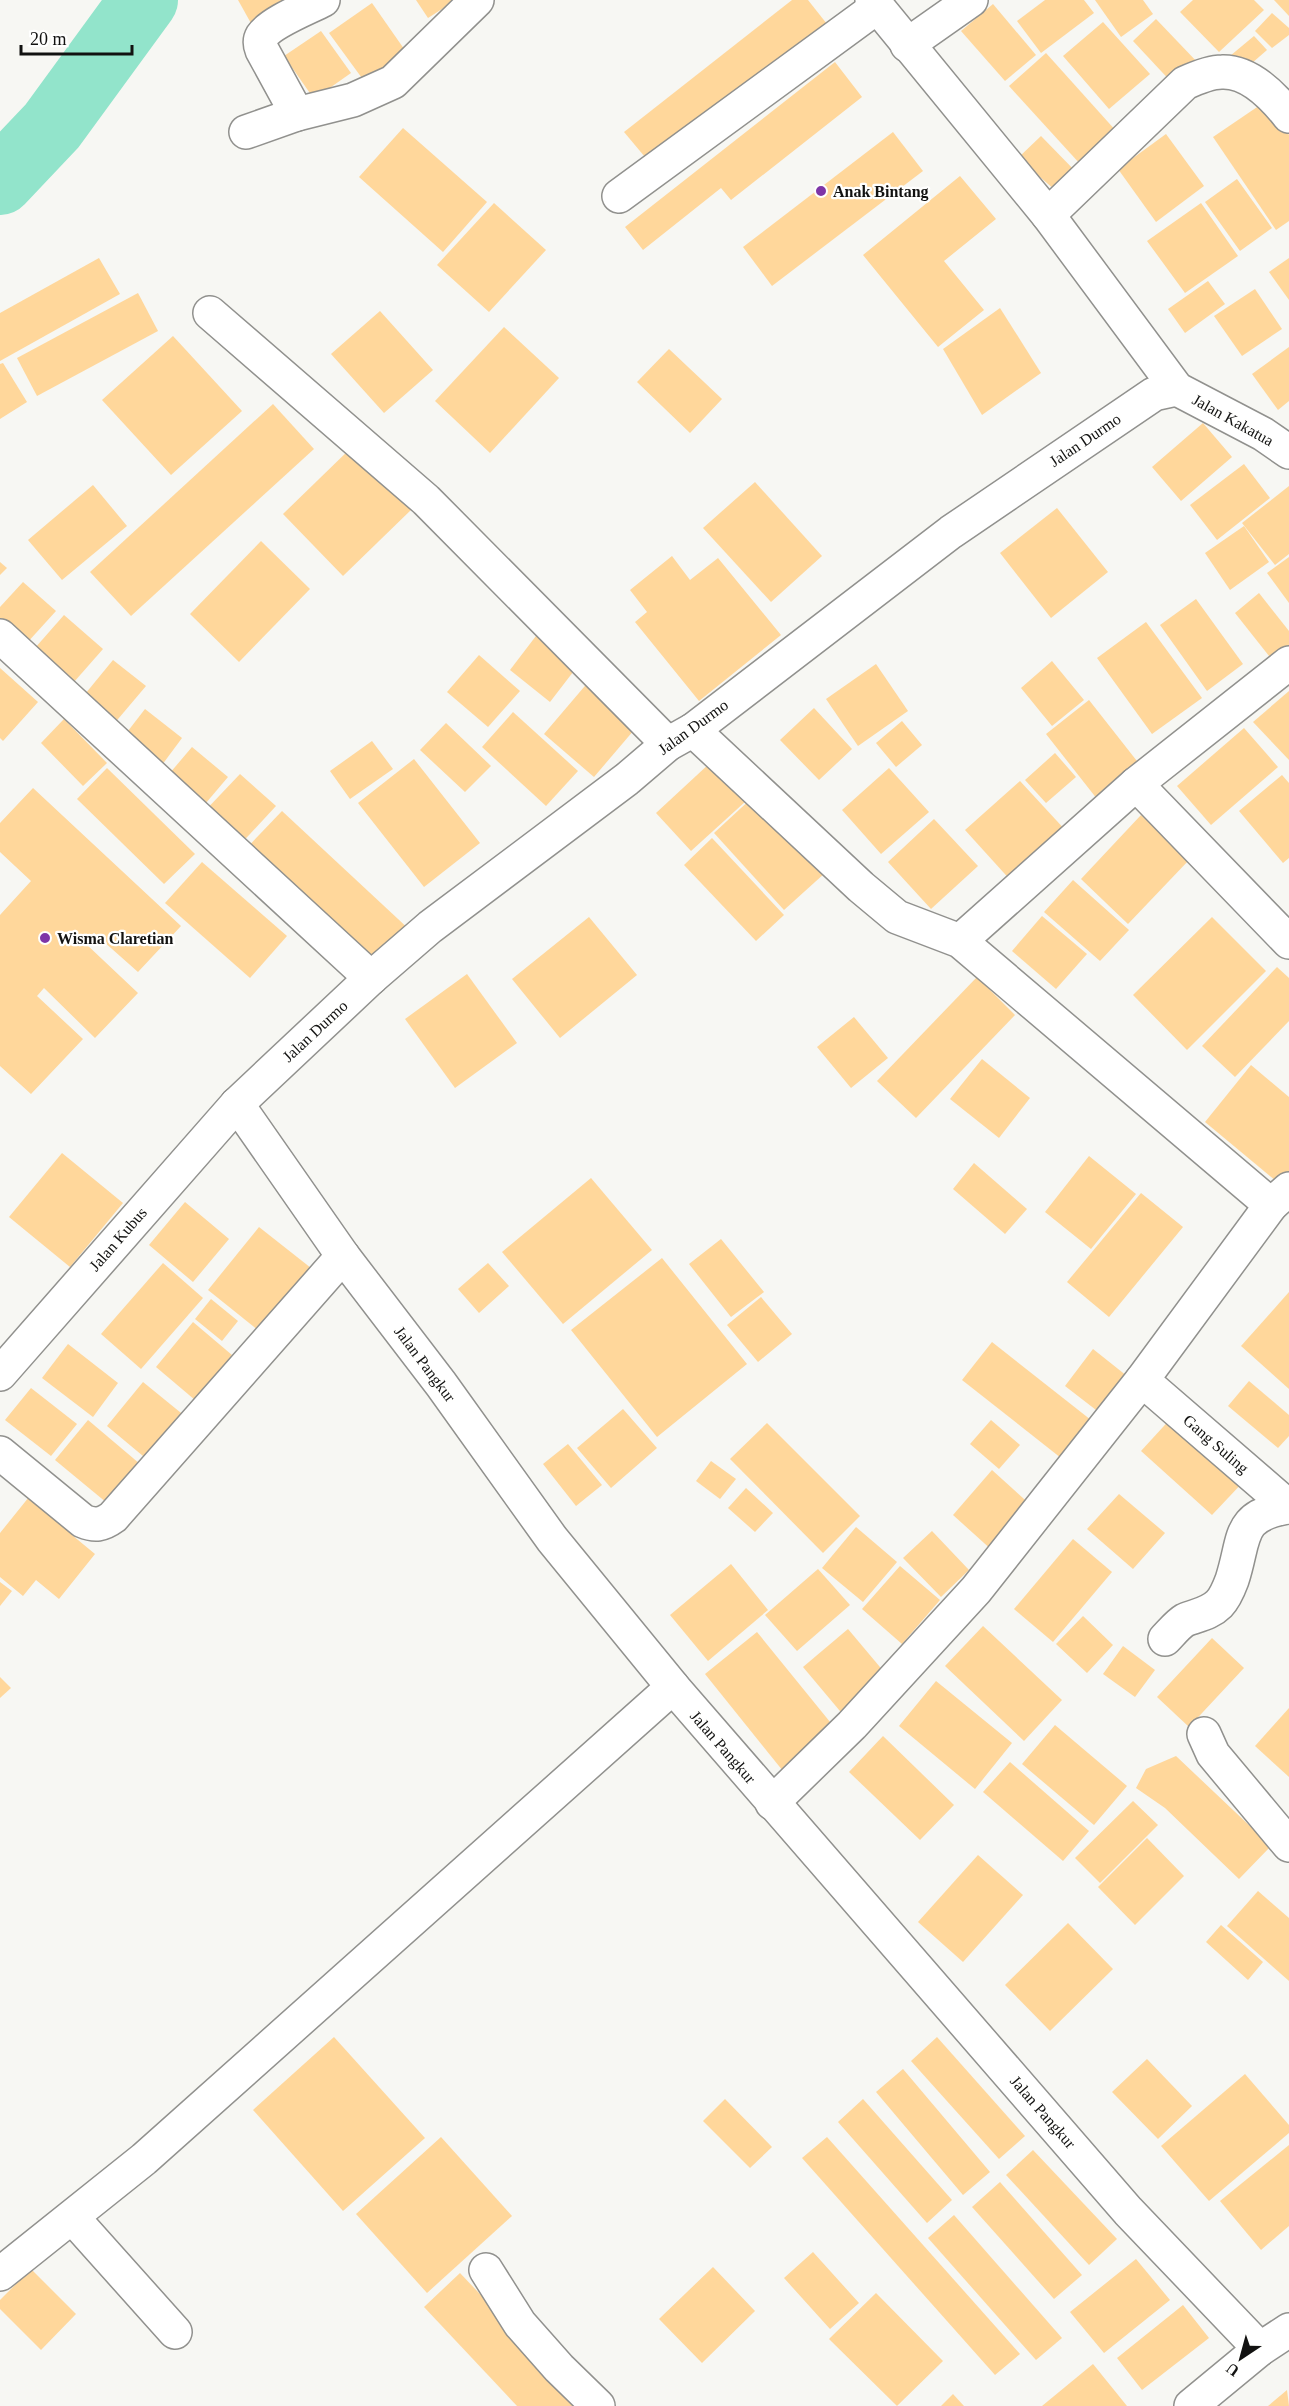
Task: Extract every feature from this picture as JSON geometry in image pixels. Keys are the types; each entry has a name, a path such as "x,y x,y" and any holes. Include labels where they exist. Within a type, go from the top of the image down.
{"street":[{"path":"297,114 262,50 260,42 262,36 271,27 323,0"},
{"path":"246,132 297,114 353,100 393,82 477,0"},
{"path":"907,45 972,0"},
{"path":"619,196 874,3 1048,215 1177,389"},
{"path":"1048,215 1185,83 1199,77 1221,71 1237,74 1263,90 1289,116"},
{"path":"210,313 426,500 680,737 897,917 960,941 1280,1197 1142,1380 975,1590 852,1725 772,1803"},
{"name":"Jalan Kakatua","path":"1177,389 1263,434 1289,452"},
{"name":"Jalan Durmo","path":"237,1104 371,978 430,927 951,532 1154,394 1177,389"},
{"path":"0,636 371,978"},
{"path":"960,941 1136,784 1289,663"},
{"path":"1136,784 1289,942"},
{"name":"Jalan Pangkur","path":"237,1104 344,1256 441,1384 552,1539 673,1687 1128,2211 1260,2349"},
{"name":"Jalan Kubus","path":"0,1374 237,1104"},
{"path":"0,1453 82,1521 92,1525 104,1524 113,1517 344,1256"},
{"name":"Gang Suling","path":"1142,1380 1289,1507"},
{"path":"1165,1639 1183,1621 1204,1614 1220,1604 1237,1564 1243,1533 1252,1520 1267,1510 1289,1507"},
{"path":"0,2274 73,2218 153,2151 673,1687"},
{"path":"1204,1734 1213,1754 1289,1845"},
{"path":"73,2218 175,2332"},
{"path":"486,2270 520,2324 559,2368 598,2406"},
{"path":"1191,2406 1260,2349 1289,2330"}],"building":[{"path":"238,0 296,0 252,25"},
{"path":"416,0 456,0 428,18"},
{"path":"792,0 808,0 827,24 650,163 624,132"},
{"path":"1045,0 1084,0 1094,13 1041,53 1017,21"},
{"path":"1095,0 1143,0 1153,14 1121,37"},
{"path":"1193,0 1254,0 1264,10 1219,52 1180,12"},
{"path":"1274,0 1289,0 1289,16"},
{"path":"372,3 409,56 367,85 329,33"},
{"path":"993,4 1036,55 1005,81 961,31"},
{"path":"1272,13 1289,28 1289,35 1272,48 1255,31"},
{"path":"1156,19 1199,64 1175,86 1133,41"},
{"path":"1103,22 1150,74 1109,109 1063,56"},
{"path":"321,31 351,73 314,99 284,56"},
{"path":"1254,36 1267,50 1244,70 1230,56"},
{"path":"1046,53 1117,132 1081,165 1009,86"},
{"path":"835,62 862,97 731,200 721,188 643,250 625,227"},
{"path":"1266,101 1289,135 1289,221 1276,230 1213,137"},
{"path":"403,128 487,202 443,252 359,177"},
{"path":"893,132 923,171 772,286 743,247"},
{"path":"1166,134 1204,186 1156,222 1118,169"},
{"path":"1041,136 1080,176 1055,190 1018,158"},
{"path":"960,176 996,219 944,261 984,310 938,347 863,255"},
{"path":"1237,179 1272,228 1240,251 1205,202"},
{"path":"494,203 546,250 489,312 437,265"},
{"path":"1201,203 1238,256 1185,293 1147,241"},
{"path":"99,258 120,294 0,361 0,313"},
{"path":"1289,258 1289,300 1269,272"},
{"path":"1208,281 1225,304 1185,333 1168,309"},
{"path":"1255,289 1282,329 1242,356 1214,316"},
{"path":"138,293 158,331 37,396 17,358"},
{"path":"1000,308 1041,373 982,415 943,349"},
{"path":"380,311 433,370 384,413 331,354"},
{"path":"504,327 559,378 490,453 435,401"},
{"path":"173,336 242,411 171,475 102,400"},
{"path":"1289,347 1289,401 1278,410 1252,374"},
{"path":"669,349 722,399 690,433 637,382"},
{"path":"3,363 27,402 0,419 0,364"},
{"path":"273,404 314,449 131,616 90,572"},
{"path":"1203,423 1232,457 1181,501 1152,467"},
{"path":"353,446 413,508 343,576 283,514"},
{"path":"1244,464 1270,498 1217,540 1190,505"},
{"path":"755,482 822,556 771,602 703,528"},
{"path":"93,485 127,526 62,580 28,540"},
{"path":"1289,486 1289,554 1275,565 1242,523"},
{"path":"1057,508 1108,572 1051,618 1000,553"},
{"path":"1244,526 1269,562 1230,590 1205,553"},
{"path":"261,541 310,589 239,662 190,614"},
{"path":"672,556 690,580 718,558 781,635 699,701 635,622 647,612 630,590"},
{"path":"1289,557 1289,603 1267,573"},
{"path":"0,562 7,568 0,575"},
{"path":"23,582 56,611 26,644 0,621 0,607"},
{"path":"1259,593 1289,631 1289,658 1277,666 1235,613"},
{"path":"1196,599 1243,664 1207,691 1160,625"},
{"path":"64,615 103,649 74,682 35,648"},
{"path":"1146,622 1202,698 1152,734 1097,658"},
{"path":"539,632 580,663 550,702 510,670"},
{"path":"479,655 520,691 488,727 447,692"},
{"path":"113,660 146,686 113,725 81,699"},
{"path":"1052,661 1084,700 1052,726 1021,688"},
{"path":"876,664 908,711 858,746 826,699"},
{"path":"0,668 38,702 3,741 0,738"},
{"path":"590,680 640,723 594,777 544,734"},
{"path":"1289,691 1289,760 1253,722"},
{"path":"1089,700 1144,770 1101,804 1046,734"},
{"path":"814,708 852,749 819,780 780,740"},
{"path":"145,709 182,738 159,769 121,740"},
{"path":"513,712 578,771 546,806 482,747"},
{"path":"64,719 107,763 83,786 41,743"},
{"path":"902,721 922,745 896,767 876,743"},
{"path":"446,723 491,766 465,792 420,750"},
{"path":"1244,728 1278,767 1211,825 1177,786"},
{"path":"372,741 393,769 350,799 330,771"},
{"path":"192,747 228,777 200,810 164,780"},
{"path":"1055,753 1076,777 1046,803 1025,780"},
{"path":"414,759 480,843 424,887 358,803"},
{"path":"710,763 746,801 691,851 656,813"},
{"path":"107,768 195,854 164,884 77,799"},
{"path":"889,768 929,812 881,854 842,810"},
{"path":"240,774 276,806 237,848 201,815"},
{"path":"1282,775 1289,783 1289,858 1283,863 1239,811"},
{"path":"1020,781 1068,833 1013,883 965,830"},
{"name":"Wisma Claretian","path":"33,788 181,926 138,972 94,933 85,943 138,993 95,1038 44,988 37,996 83,1039 31,1094 0,1066 0,915 31,881 0,852 0,823"},
{"path":"754,796 825,873 784,910 714,833"},
{"path":"282,811 412,932 372,975 241,854"},
{"path":"1141,815 1189,860 1128,924 1081,879"},
{"path":"934,819 978,866 931,909 888,862"},
{"path":"712,838 784,915 756,941 684,865"},
{"path":"202,862 287,936 250,978 165,903"},
{"path":"1073,880 1129,930 1100,961 1044,912"},
{"path":"1042,916 1087,954 1056,989 1012,951"},
{"path":"589,917 637,975 560,1038 512,979"},
{"path":"1212,917 1266,971 1187,1050 1133,995"},
{"path":"1277,967 1289,978 1289,1021 1235,1077 1202,1046"},
{"path":"467,974 517,1043 455,1088 405,1019"},
{"path":"977,977 1015,1015 916,1118 877,1081"},
{"path":"854,1017 888,1058 851,1088 817,1047"},
{"path":"982,1059 1030,1098 999,1138 950,1099"},
{"path":"1251,1065 1289,1097 1289,1177 1282,1186 1205,1122"},
{"path":"62,1153 123,1203 70,1267 9,1217"},
{"path":"1089,1156 1136,1194 1091,1249 1045,1212"},
{"path":"974,1163 1027,1209 1005,1234 953,1189"},
{"path":"591,1178 652,1250 563,1324 502,1252"},
{"path":"1141,1193 1183,1227 1109,1317 1067,1282"},
{"path":"185,1202 229,1239 193,1282 149,1245"},
{"path":"259,1227 311,1268 259,1331 208,1290"},
{"path":"721,1239 764,1292 731,1317 689,1264"},
{"path":"662,1258 747,1364 657,1437 571,1330"},
{"path":"163,1263 203,1298 141,1369 101,1334"},
{"path":"488,1263 509,1286 479,1313 458,1289"},
{"path":"1289,1292 1289,1389 1241,1346"},
{"path":"761,1297 792,1334 758,1362 727,1325"},
{"path":"211,1299 238,1321 222,1341 195,1319"},
{"path":"193,1322 232,1355 195,1400 156,1367"},
{"path":"992,1342 1091,1420 1061,1458 962,1380"},
{"path":"68,1344 118,1383 93,1417 42,1378"},
{"path":"1093,1349 1137,1384 1109,1420 1065,1386"},
{"path":"1249,1381 1289,1415 1289,1436 1278,1448 1228,1406"},
{"path":"143,1382 186,1417 149,1461 107,1426"},
{"path":"31,1388 77,1424 51,1456 5,1420"},
{"path":"623,1409 657,1448 611,1488 577,1448"},
{"path":"1174,1415 1245,1480 1212,1515 1141,1451"},
{"path":"88,1420 140,1464 107,1503 55,1460"},
{"path":"991,1420 1020,1445 999,1469 970,1444"},
{"path":"767,1423 860,1516 823,1553 730,1459"},
{"path":"568,1444 602,1485 576,1506 543,1464"},
{"path":"711,1461 736,1479 720,1499 696,1481"},
{"path":"992,1470 1034,1508 994,1552 953,1515"},
{"path":"746,1488 773,1513 755,1532 728,1508"},
{"path":"33,1492 77,1528 72,1535 95,1554 59,1599 36,1580 23,1596 0,1577 0,1533"},
{"path":"1119,1494 1165,1533 1133,1569 1087,1529"},
{"path":"856,1527 897,1562 863,1602 822,1568"},
{"path":"932,1531 969,1570 941,1597 903,1558"},
{"path":"1073,1539 1112,1572 1053,1642 1014,1609"},
{"path":"731,1564 768,1610 708,1661 670,1615"},
{"path":"900,1566 940,1600 902,1644 862,1609"},
{"path":"818,1569 850,1605 797,1651 765,1615"},
{"path":"0,1582 12,1591 0,1606"},
{"path":"1083,1616 1113,1645 1087,1673 1056,1644"},
{"path":"983,1626 1062,1700 1024,1741 945,1666"},
{"path":"848,1629 890,1679 845,1717 803,1667"},
{"path":"757,1632 839,1733 787,1776 705,1674"},
{"path":"1212,1638 1244,1668 1189,1727 1157,1697"},
{"path":"1123,1646 1155,1670 1135,1697 1103,1674"},
{"path":"0,1677 11,1688 0,1698"},
{"path":"936,1681 1012,1743 975,1789 899,1726"},
{"path":"1289,1708 1289,1777 1255,1746"},
{"path":"1055,1725 1127,1786 1094,1825 1022,1764"},
{"path":"883,1736 954,1805 920,1840 849,1772"},
{"path":"1176,1756 1271,1846 1239,1879 1165,1808 1136,1788 1146,1769"},
{"path":"1010,1762 1089,1831 1063,1861 983,1792"},
{"path":"1133,1801 1158,1825 1100,1883 1075,1858"},
{"path":"1147,1838 1184,1876 1135,1925 1098,1887"},
{"path":"978,1855 1023,1895 963,1962 918,1922"},
{"path":"1258,1891 1289,1918 1289,1981 1227,1926"},
{"path":"1068,1923 1113,1969 1050,2031 1005,1985"},
{"path":"1221,1925 1263,1962 1248,1980 1206,1942"},
{"path":"334,2037 425,2138 343,2211 253,2110"},
{"path":"937,2037 1025,2136 999,2159 911,2061"},
{"path":"1147,2059 1192,2106 1158,2139 1112,2092"},
{"path":"903,2069 990,2172 963,2195 876,2092"},
{"path":"1245,2074 1289,2125 1289,2133 1209,2201 1161,2146"},
{"path":"725,2099 772,2147 750,2168 703,2121"},
{"path":"863,2099 952,2200 927,2223 838,2122"},
{"path":"441,2137 512,2216 427,2293 356,2214"},
{"path":"827,2137 1020,2354 995,2375 802,2158"},
{"path":"1289,2145 1289,2226 1261,2250 1220,2201"},
{"path":"1033,2150 1117,2239 1089,2265 1006,2175"},
{"path":"1000,2182 1082,2275 1054,2299 972,2207"},
{"path":"954,2215 1062,2338 1036,2360 928,2238"},
{"path":"813,2252 859,2303 830,2329 784,2278"},
{"path":"1136,2259 1170,2300 1104,2353 1070,2312"},
{"path":"713,2267 755,2311 702,2363 659,2319"},
{"path":"31,2269 76,2314 41,2350 0,2309 0,2300"},
{"path":"460,2273 586,2406 517,2406 424,2307"},
{"path":"876,2293 943,2361 897,2406 829,2339"},
{"path":"1183,2305 1209,2338 1142,2390 1117,2358"},
{"path":"1093,2364 1127,2406 1042,2406"},
{"path":"1287,2390 1289,2406 1268,2406"},
{"path":"953,2394 964,2406 941,2406"}],"waterway":[{"path":"0,181 52,126 144,0"}],"place":[{"name":"Anak Bintang","path":"821,191"},
{"name":"Wisma Claretian","path":"45,938"}]}
